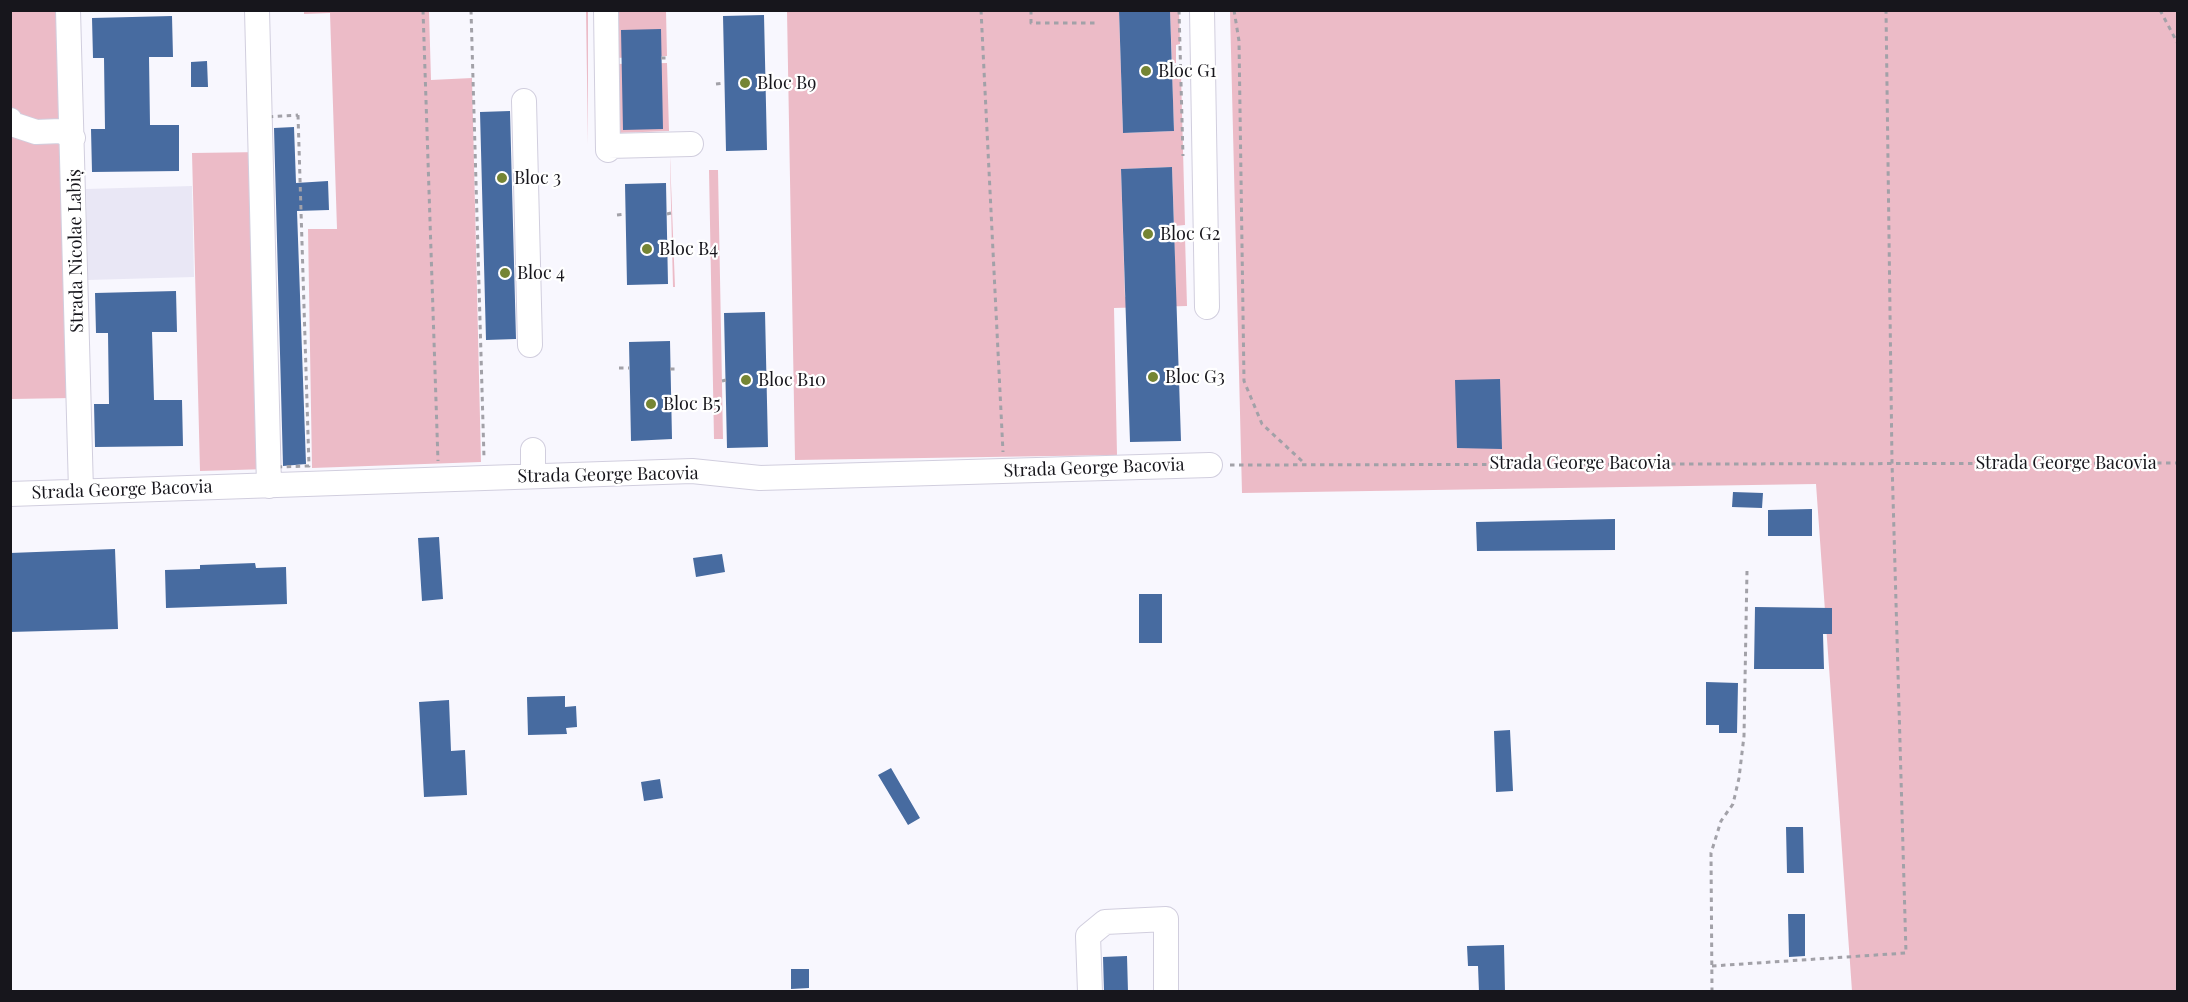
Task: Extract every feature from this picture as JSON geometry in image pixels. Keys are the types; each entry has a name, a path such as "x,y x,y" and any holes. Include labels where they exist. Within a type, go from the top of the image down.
{"street":[{"name":"Strada Nicolae Labiș","path":"68,10 81,491"},
{"path":"257,10 269,486"},
{"path":"606,10 608,148 691,144"},
{"path":"1202,10 1207,307"},
{"path":"524,101 530,345"},
{"path":"10,120 12,124 36,132 62,131 73,138"},
{"path":"533,450 533,476"},
{"name":"Strada George Bacovia","path":"10,494 692,471 760,478 1210,465"},
{"path":"1090,992 1088,936 1105,922 1166,919 1166,992"}],"path":[{"path":"423,10 438,480"},
{"path":"471,10 485,478"},
{"path":"981,10 1004,471"},
{"path":"1031,10 1031,23 1098,23"},
{"path":"1234,10 1239,41 1244,381 1262,424 1304,464"},
{"path":"1712,966 1906,953 1892,462 1886,10"},
{"path":"2160,10 2178,44"},
{"path":"662,58 667,58"},
{"path":"1172,67 1180,67"},
{"path":"716,84 724,83"},
{"path":"298,115 309,466 274,467 267,117 288,116 298,115"},
{"path":"475,138 480,138"},
{"path":"617,214 626,214"},
{"path":"1174,231 1185,231"},
{"path":"480,313 486,313"},
{"path":"619,368 629,368"},
{"path":"767,380 774,380"},
{"name":"Strada George Bacovia","path":"1210,465 2178,463"},
{"path":"1712,992 1711,853 1721,821 1733,804 1744,736 1747,571"}],"shaded area":[{"path":"10,11 62,11 73,398 11,399"},
{"path":"304,11 429,11 431,80 472,78 481,462 312,468 308,229 337,229 330,13 304,14"},
{"path":"586,11 588,11 588,145"},
{"path":"614,11 666,11 667,56 615,58"},
{"path":"787,11 1119,11 1123,133 1174,131 1172,75 1181,75 1185,225 1174,226 1172,167 1121,169 1125,297 1176,295 1174,237 1185,237 1187,306 1114,308 1117,455 795,460"},
{"path":"1170,11 1179,11 1180,44 1176,45 1176,63 1172,63"},
{"path":"1230,11 2177,11 2177,991 1852,991 1816,484 1242,493"},
{"path":"667,63 669,131 616,133 615,64"},
{"path":"263,152 268,469 200,471 192,153"},
{"path":"670,157 675,287 673,287"},
{"path":"709,170 718,170 723,439 714,439"},
{"path":"192,186 194,277 88,280 86,189"}],"building":[{"name":"Bloc G1","path":"1119,10 1170,10 1174,131 1123,133"},
{"name":"Bloc B9","path":"764,15 767,150 726,151 723,16"},
{"path":"172,16 173,57 149,57 150,125 179,125 179,171 92,172 91,129 105,129 104,58 93,58 92,18"},
{"path":"661,29 663,129 623,130 621,30"},
{"path":"207,61 208,87 191,87 191,62"},
{"path":"510,111 516,339 486,340 480,112"},
{"path":"294,127 296,183 328,181 329,210 297,211 306,464 283,466 274,128"},
{"path":"1172,167 1181,441 1130,442 1121,169"},
{"name":"Bloc B4","path":"666,183 668,284 627,285 625,184"},
{"path":"176,291 177,332 152,332 154,400 182,400 183,446 95,447 94,404 109,404 108,333 96,333 95,293"},
{"name":"Bloc B10","path":"765,312 768,447 727,448 724,313"},
{"name":"Bloc B5","path":"670,341 672,439 631,441 629,342"},
{"path":"1500,379 1502,449 1457,448 1455,380"},
{"path":"1733,492 1763,493 1762,508 1732,507"},
{"path":"1812,509 1812,536 1768,536 1768,510"},
{"path":"1615,519 1615,550 1477,551 1476,522"},
{"path":"439,537 443,599 422,601 418,538"},
{"path":"115,549 118,629 10,632 10,553"},
{"path":"722,554 725,572 696,577 693,558"},
{"path":"255,563 256,568 286,567 287,604 166,608 165,570 200,569 200,565"},
{"path":"1139,594 1162,594 1162,643 1139,643"},
{"path":"1755,607 1832,608 1832,634 1823,634 1824,669 1754,669"},
{"path":"1706,682 1738,683 1737,733 1719,733 1719,725 1706,725"},
{"path":"565,696 565,707 576,706 577,727 566,728 567,734 528,735 527,697"},
{"path":"449,700 451,751 465,750 467,795 424,797 419,702"},
{"path":"1510,730 1513,791 1496,792 1494,731"},
{"path":"891,768 920,818 908,825 878,775"},
{"path":"660,779 663,798 644,801 641,782"},
{"path":"1786,827 1803,827 1804,873 1787,873"},
{"path":"1788,914 1805,914 1805,956 1789,957"},
{"path":"1504,945 1505,992 1479,992 1478,966 1468,966 1467,946"},
{"path":"1127,956 1128,992 1104,992 1103,957"},
{"path":"791,969 809,969 809,988 791,989"}],"place":[{"name":"Bloc G1","path":"1146,71"},
{"name":"Bloc B9","path":"745,83"},
{"name":"Bloc 3","path":"502,178"},
{"name":"Bloc G2","path":"1148,234"},
{"name":"Bloc B4","path":"647,249"},
{"name":"Bloc 4","path":"505,273"},
{"name":"Bloc G3","path":"1153,377"},
{"name":"Bloc B10","path":"746,380"},
{"name":"Bloc B5","path":"651,404"}]}
